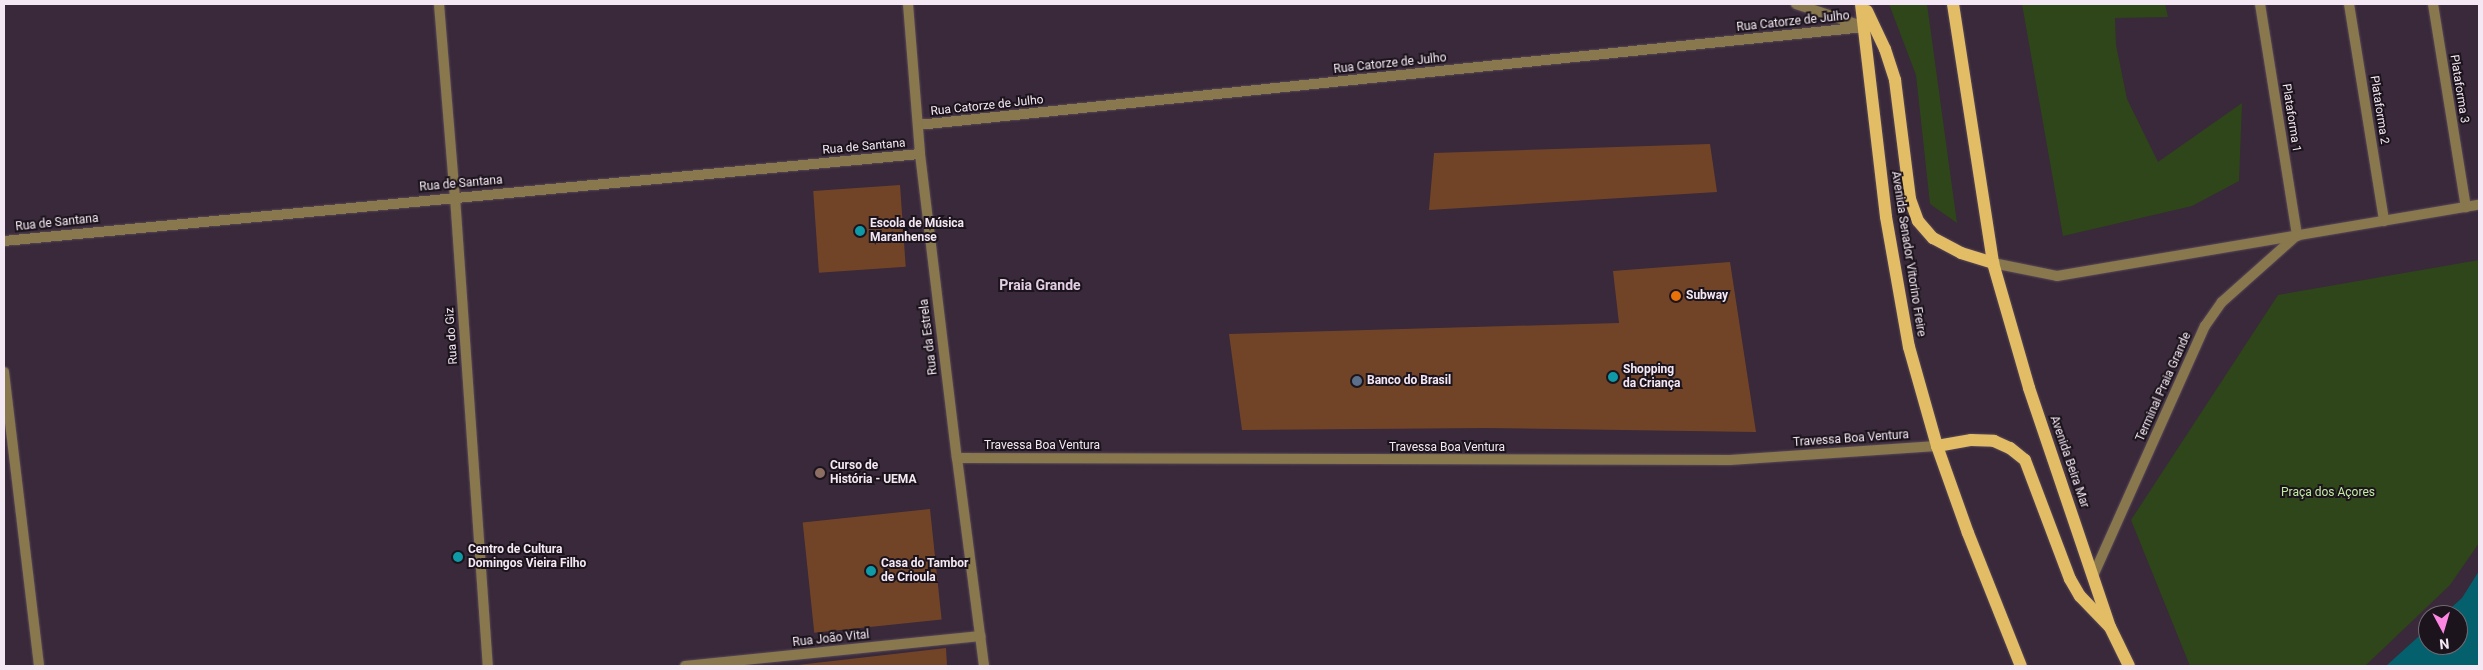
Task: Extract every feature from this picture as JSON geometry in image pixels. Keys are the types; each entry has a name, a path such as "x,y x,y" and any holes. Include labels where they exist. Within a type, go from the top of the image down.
{"main road":[{"name":"Avenida Senador Vitorino Freire","path":"1862,4 1886,217 1909,347 1937,446"},
{"path":"1862,4 1885,49 1895,80 1910,199 1918,221 1933,238 1961,253 1993,263 1953,4"},
{"name":"Avenida Beira Mar","path":"1993,263 2013,338 2110,628 2129,666"},
{"path":"2021,666 1968,533 1937,446 1971,440 1994,441 2010,448 2025,460 2070,579 2080,596 2110,628"}],"street":[{"name":"Rua do Giz","path":"439,4 455,197 488,666"},
{"name":"Rua da Estrela","path":"908,4 920,154 984,666"},
{"path":"1796,4 1865,27"},
{"name":"Plataforma 1","path":"2260,4 2297,236"},
{"name":"Plataforma 2","path":"2349,4 2384,221"},
{"name":"Plataforma 3","path":"2433,4 2466,207"},
{"name":"Rua Catorze de Julho","path":"918,125 1865,27"},
{"name":"Rua de Santana","path":"4,241 920,154"},
{"path":"1993,263 2057,276 2479,205"},
{"name":"Terminal Praia Grande","path":"2093,576 2205,326 2222,302 2297,236"},
{"path":"4,372 39,666"},
{"name":"Travessa Boa Ventura","path":"957,458 1730,460 1937,446"},
{"name":"Rua João Vital","path":"685,666 980,636"}],"green space":[{"path":"1889,4 1927,4 1957,223 1930,204 1916,75"},
{"path":"2022,4 2165,4 2168,17 2115,18 2116,45 2127,99 2158,162 2242,103 2239,181 2192,206 2063,236"},
{"name":"Praça dos Açores","path":"2479,260 2479,543 2450,585 2429,605 2418,605 2418,615 2365,666 2190,666 2131,520 2278,295"}],"water":[{"path":"2479,571 2479,666 2386,666 2418,637 2418,655 2468,655 2468,605 2454,605 2462,598"}],"building":[{"path":"1710,144 1717,192 1429,210 1434,153"},
{"name":"Escola de Música Maranhense","path":"900,185 906,267 819,273 813,191"},
{"path":"1730,262 1756,432 1485,428 1242,430 1229,334 1619,323 1613,271"},
{"name":"Casa do Tambor de Crioula","path":"930,509 942,619 814,633 803,522"},
{"path":"946,648 947,666 798,666 798,665"}],"place":[{"name":"Escola de Música Maranhense","path":"860,231"},
{"name":"Subway","path":"1676,296"},
{"name":"Shopping da Criança","path":"1613,377"},
{"name":"Banco do Brasil","path":"1357,381"},
{"name":"Curso de História - UEMA","path":"820,473"},
{"name":"Centro de Cultura Domingos Vieira Filho","path":"458,557"},
{"name":"Casa do Tambor de Crioula","path":"871,571"}],"district":[{"name":"Praia Grande","path":"1040,285"}]}
